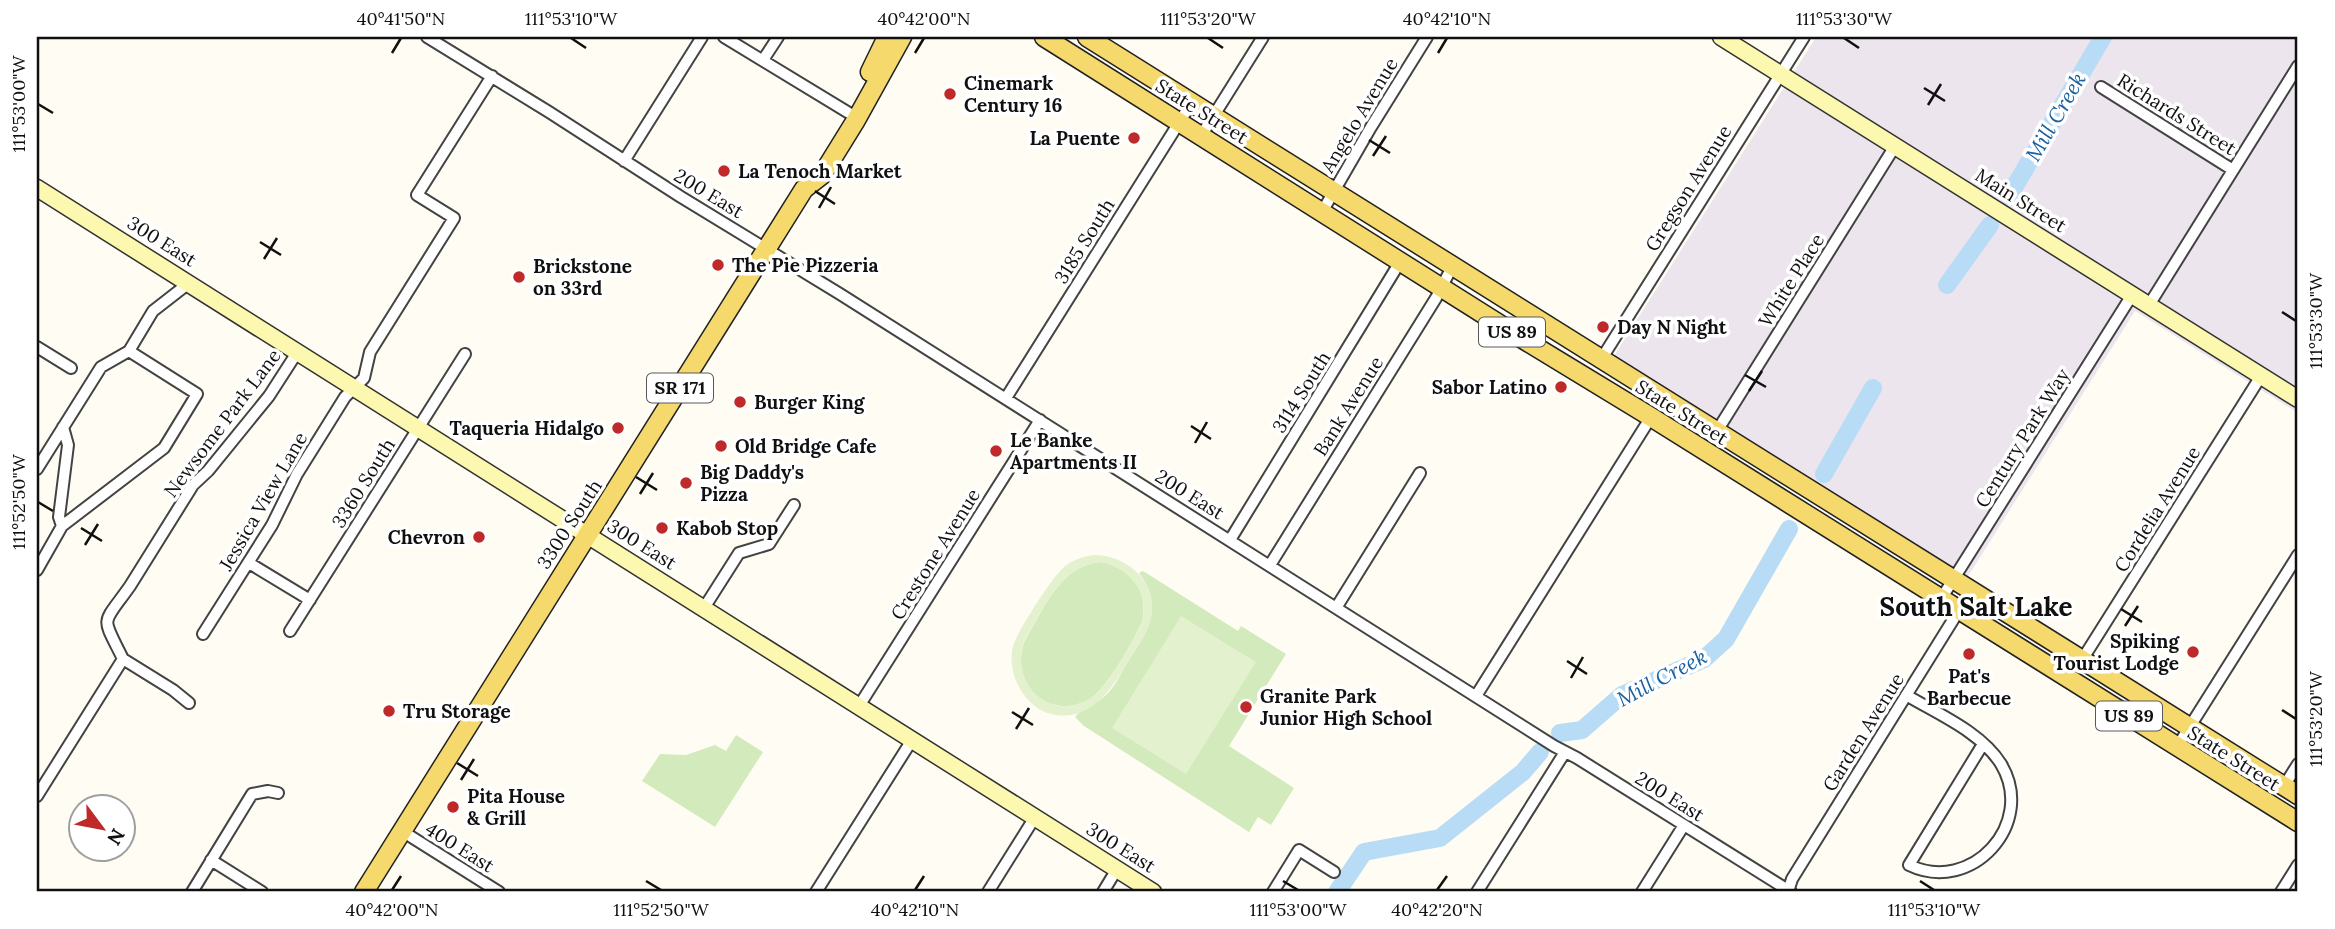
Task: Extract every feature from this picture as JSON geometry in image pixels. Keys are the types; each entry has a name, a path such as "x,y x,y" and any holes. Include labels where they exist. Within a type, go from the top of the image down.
{"main road":[{"name":"3300 South","path":"813,181 814,171 849,113 887,37"},
{"name":"3300 South","path":"363,892 804,189 822,175 902,37"},
{"name":"State Street","path":"1044,37 1441,288 2298,822"},
{"name":"State Street","path":"1087,37 2291,791"},
{"path":"1529,343 1547,338 1589,364 1595,365 1602,358"}],"street":[{"name":"200 East","path":"428,37 1789,892"},
{"path":"624,161 702,37"},
{"path":"724,37 849,113"},
{"path":"762,60 778,37"},
{"path":"1201,136 1263,37"},
{"name":"Angelo Avenue","path":"1322,212 1427,37"},
{"name":"Main Street","path":"1721,37 2298,399"},
{"name":"Gregson Avenue","path":"1602,358 1804,37"},
{"path":"2149,305 2298,66"},
{"name":"Jessica View Lane","path":"203,634 276,519 297,474 353,387 364,378 370,352 454,218 417,195 492,76"},
{"name":"Richards Street","path":"2101,87 2233,170"},
{"name":"3185 South","path":"1006,398 1192,102"},
{"name":"White Place","path":"1717,431 1895,146"},
{"name":"300 East","path":"37,188 1153,892"},
{"name":"3114 South","path":"1230,540 1401,262"},
{"name":"Bank Avenue","path":"1270,565 1453,265"},
{"path":"37,468 101,367 129,351 153,311 190,283"},
{"name":"Century Park Way","path":"1941,599 2132,295"},
{"path":"37,347 71,368"},
{"path":"37,570 62,526 164,448 197,394 129,351"},
{"name":"Newsome Park Lane","path":"122,659 105,627 117,601 130,586 193,485 208,471 269,396 298,351"},
{"name":"3360 South","path":"290,631 465,354"},
{"name":"Cordelia Avenue","path":"2082,660 2261,376"},
{"path":"1476,696 1651,417"},
{"name":"Crestone Avenue","path":"859,706 1040,420"},
{"path":"62,526 59,517 68,445 63,427"},
{"path":"1336,608 1420,473"},
{"path":"704,608 739,553 769,544 794,505"},
{"path":"2178,747 2298,555"},
{"path":"248,563 310,600"},
{"name":"Garden Avenue","path":"1789,892 1792,879 1972,591"},
{"path":"37,796 122,659 173,690 188,703"},
{"path":"1906,695 1983,744 2001,764 2011,792 2010,812 2000,839 1987,854 1962,869 1934,872 1909,865 1983,744"},
{"path":"816,892 912,740"},
{"path":"1477,892 1565,752"},
{"path":"2291,791 2298,764"},
{"path":"192,892 252,794 268,791 278,793"},
{"path":"988,892 1035,817"},
{"path":"1643,892 1684,825"},
{"name":"400 East","path":"402,831 499,892"},
{"path":"1273,892 1299,850 1334,872"},
{"path":"211,860 262,892"},
{"path":"2281,892 2298,865"},
{"path":"1103,892 1117,869"}],"shaded area":[{"path":"1816,37 2298,37 2298,413 2135,311 1967,578 1614,356"}],"green space":[{"path":"1094,555 1120,561 1140,576 1151,598 1149,625 1121,673 1098,702 1077,714 1051,714 1033,704 1019,688 1012,667 1013,646 1042,595 1061,570 1076,560","holes":["1101,562 1129,575 1140,591 1143,600 1142,621 1127,651 1097,693 1075,705 1061,706 1047,702 1036,695 1027,684 1022,670 1021,655 1025,639 1055,590 1074,571"]},
{"path":"1101,562 1121,570 1135,582 1143,600 1142,621 1120,663 1097,693 1075,705 1061,706 1047,702 1036,695 1027,684 1022,671 1021,656 1025,640 1047,602 1064,580 1074,571"},
{"path":"1143,571 1238,631 1241,626 1286,654 1229,746 1294,788 1271,825 1258,817 1249,832 1084,726 1075,717 1109,692 1141,641 1152,608 1147,585 1139,573"},
{"path":"1181,616 1256,662 1186,774 1112,728"},
{"path":"736,735 763,752 715,827 642,781 660,754 686,755 715,745 726,751"}],"waterway":[{"name":"Mill Creek","path":"2009,196 2103,37"},
{"name":"Mill Creek","path":"1947,285 1990,225"},
{"name":"Mill Creek","path":"1824,474 1873,388"},
{"name":"Mill Creek","path":"1560,733 1582,730 1622,695 1704,659 1726,639 1789,529"},
{"name":"Mill Creek","path":"1337,892 1364,852 1440,838 1523,772 1540,752"}],"place":[{"name":"Cinemark Century 16","path":"950,94"},
{"name":"La Puente","path":"1134,138"},
{"name":"La Tenoch Market","path":"724,171"},
{"name":"The Pie Pizzeria","path":"718,265"},
{"name":"Brickstone on 33rd","path":"519,277"},
{"name":"Day N Night","path":"1603,327"},
{"name":"Sabor Latino","path":"1561,387"},
{"name":"Burger King","path":"740,402"},
{"name":"Taqueria Hidalgo","path":"618,428"},
{"name":"Old Bridge Cafe","path":"721,446"},
{"name":"Le Banke Apartments II","path":"996,451"},
{"name":"Big Daddy's Pizza","path":"686,483"},
{"name":"Kabob Stop","path":"662,528"},
{"name":"Chevron","path":"479,537"},
{"name":"Spiking Tourist Lodge","path":"2193,652"},
{"name":"Pat's Barbecue","path":"1969,654"},
{"name":"Granite Park Junior High School","path":"1246,707"},
{"name":"Tru Storage","path":"389,711"},
{"name":"Pita House & Grill","path":"453,807"}],"district":[{"name":"South Salt Lake","path":"1976,607"}]}
